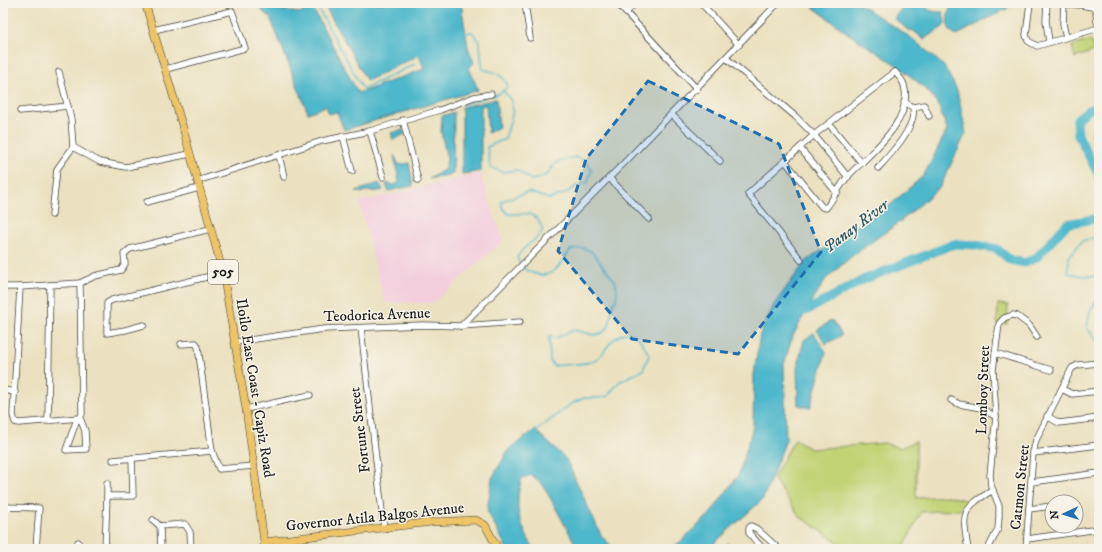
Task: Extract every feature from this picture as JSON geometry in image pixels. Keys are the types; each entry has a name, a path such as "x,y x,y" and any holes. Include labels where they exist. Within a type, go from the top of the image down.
{"main road":[{"name":"Iloilo East Coast - Capiz Road","path":"145,3 166,69 223,273 236,342 264,546"},
{"name":"Governor Atila Balgos Avenue","path":"264,546 432,522 476,520 484,525 498,549"}],"street":[{"path":"525,3 530,38"},
{"path":"617,3 697,89"},
{"path":"626,13 635,3"},
{"path":"701,3 739,45"},
{"path":"460,326 697,89 778,3"},
{"path":"1030,3 1026,29 1028,41 1037,46 1098,28 1097,6 1064,3 1063,24 1066,37"},
{"path":"1048,3 1046,21 1049,42"},
{"path":"154,30 232,11 245,48 166,69"},
{"path":"726,58 795,116 814,136 848,177"},
{"path":"52,215 57,169 73,148 68,106 59,72"},
{"path":"785,161 822,207 826,208 848,177 891,132 904,102 904,83 895,72 828,124 785,161 748,194 801,260"},
{"path":"147,202 322,141 370,131 440,110 474,97 491,94"},
{"path":"904,102 913,107 924,105 929,116"},
{"path":"20,111 68,106"},
{"path":"878,168 899,145 915,114 913,107"},
{"path":"671,114 720,161"},
{"path":"403,120 418,180"},
{"path":"828,124 862,163"},
{"path":"370,131 383,177"},
{"path":"1099,131 1097,137 1099,147"},
{"path":"343,136 352,171"},
{"path":"73,148 100,162 126,167 190,154"},
{"path":"800,148 837,193"},
{"path":"279,155 284,177"},
{"path":"609,178 649,219"},
{"path":"3,287 80,283 94,276 121,270 125,264 124,254 130,249 210,229"},
{"path":"144,325 107,333 106,303 112,300 223,273"},
{"path":"79,419 85,431 86,449 66,450 79,419 82,414 80,283"},
{"path":"48,422 50,285"},
{"path":"20,287 13,415 15,422 19,424 79,419"},
{"name":"Lomboy Street","path":"988,549 998,529 999,506 993,490 990,464 996,417 993,370 999,324 1004,318 1013,315 1017,316 1029,325 1037,337"},
{"name":"Teodorica Avenue","path":"236,342 324,329 422,325 460,326 520,322"},
{"name":"Fortune Street","path":"360,328 384,529"},
{"path":"181,344 196,343 198,347 214,460 219,468 254,466"},
{"path":"995,353 1014,357 1051,370"},
{"name":"Catmon Street","path":"1026,549 1033,453 1036,440 1072,368 1078,365 1099,363"},
{"path":"1062,389 1072,394 1099,391"},
{"path":"3,390 15,392"},
{"path":"246,409 310,395"},
{"path":"951,400 959,404 981,408 996,417"},
{"path":"1047,416 1059,423 1099,418"},
{"path":"1033,453 1099,445"},
{"path":"113,460 212,451"},
{"path":"107,496 133,496 132,458"},
{"path":"1032,482 1099,472"},
{"path":"105,549 107,483"},
{"path":"968,549 965,529 966,509 972,502 993,490"},
{"path":"3,507 39,508 36,549"},
{"path":"1029,509 1044,507"},
{"path":"153,520 160,526 185,524 190,532 191,549"},
{"path":"160,526 161,549"},
{"path":"763,549 749,533 749,528 751,526 758,529 778,549"},
{"path":"1027,539 1099,529"},
{"path":"78,542 78,549"}],"highlighted area":[{"path":"648,81 779,144 821,252 738,354 632,339 558,251 586,159"}],"shaded area":[{"path":"480,173 503,241 433,303 385,303 359,202"}],"green space":[{"path":"1091,40 1094,51 1075,58 1072,46"},
{"path":"998,304 1008,305 1007,324 997,323"},
{"path":"795,439 811,449 884,443 900,448 916,441 916,498 948,496 969,501 960,510 921,512 903,549 862,549 841,544 800,517 773,478"}],"water":[{"path":"257,3 275,3 279,10 300,13 310,3 358,93 424,69 419,55 367,81 323,3 461,3 468,47 474,63 469,68 478,90 344,130 337,112 329,114 326,106 308,113 270,17 264,13"},
{"path":"810,3 858,3 913,39 944,66 957,90 966,133 940,187 901,221 851,257 826,279 806,311 792,338 784,364 786,440 763,499 708,549 669,549 679,543 710,514 739,474 753,427 754,374 760,334 774,304 805,262 846,233 889,206 924,175 947,130 938,104 928,91 898,66 850,35 813,7"},
{"path":"906,3 924,3 927,8 932,11 943,12 945,23 943,27 924,39 912,30 909,31 894,18"},
{"path":"952,3 1010,3 1008,8 957,35 950,29 947,21"},
{"path":"496,99 499,127 488,133 486,105 481,106 481,171 462,174 462,107"},
{"path":"454,112 453,174 429,179 445,169 447,159 441,132 442,116"},
{"path":"403,130 405,134 393,140 391,133"},
{"path":"394,155 399,165 409,163 413,186 388,191 386,183 395,185 399,182"},
{"path":"379,183 383,190 367,191 362,193 356,191 361,189"},
{"path":"832,320 842,335 826,344 817,330"},
{"path":"814,333 826,352 810,408 798,405 797,368 804,340"},
{"path":"535,430 566,459 601,535 614,549 578,549 543,485 532,475 522,478 519,488 518,506 521,523 534,549 507,549 487,511 492,478 509,449"}],"waterway":[{"path":"281,3 284,10 295,7 300,3"},
{"path":"315,3 363,89 415,64"},
{"path":"466,33 472,32 480,44 483,69 491,71 502,77 507,83 508,87 492,96"},
{"path":"503,91 511,102 513,108 511,120 505,139 487,147 490,167 503,172 517,170 531,180 540,178 549,173 555,163 574,157 584,160 592,170 587,183 580,184 566,193 550,199 528,192 502,201 502,207 508,214 529,214 537,219 543,230 517,257 520,265"},
{"path":"463,104 487,97"},
{"path":"1099,107 1088,110 1077,119 1078,135 1099,176"},
{"path":"806,311 865,279 954,244 975,245 997,249 1010,260 1025,263 1037,257 1067,224 1099,218"},
{"path":"1099,236 1082,241 1069,257 1068,273 1081,276 1099,276"},
{"path":"523,268 532,273 545,275 556,269 570,250 583,248 591,251 615,281 617,289 616,300 613,304 609,326 602,333 594,335 574,330 556,338 549,337 550,361 554,366 594,361 617,336 623,333 629,333 638,338 646,348 649,355 643,370 619,382 608,396 600,398 584,398 571,404 535,432"},
{"path":"1099,297 1090,311 1087,328 1099,343"}],"water label":[{"name":"Panay River","path":"856,226"}]}
